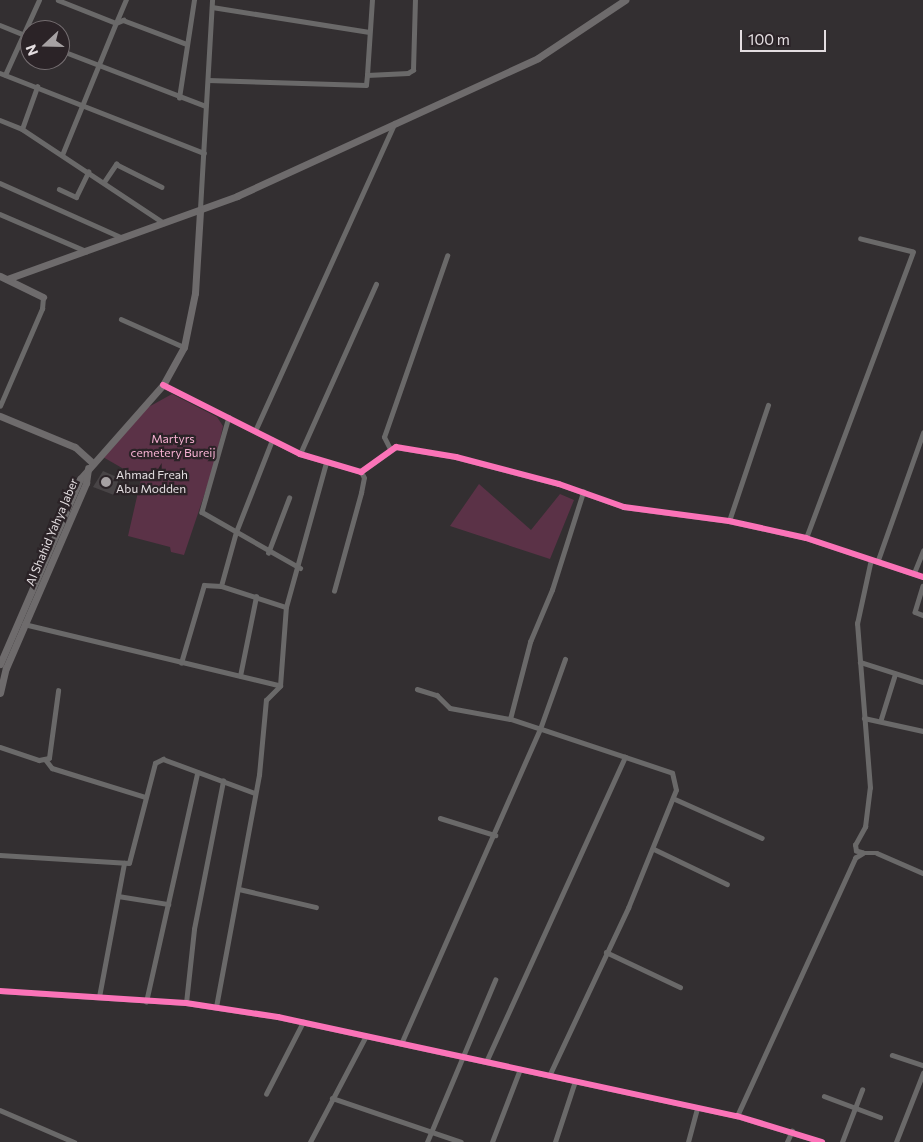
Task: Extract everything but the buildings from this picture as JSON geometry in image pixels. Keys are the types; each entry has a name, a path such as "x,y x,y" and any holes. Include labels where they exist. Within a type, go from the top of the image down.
{"street":[{"path":"30,20 39,0"},
{"path":"58,0 116,23 123,20 187,44"},
{"path":"62,155 83,108 97,66 126,0"},
{"path":"180,98 194,0"},
{"path":"205,0 212,3 369,32"},
{"path":"208,80 366,86 372,0"},
{"path":"367,75 413,70 415,0"},
{"path":"4,277 89,252 200,211 538,58 625,0"},
{"path":"200,211 212,3"},
{"path":"0,25 20,33"},
{"path":"6,75 20,41"},
{"path":"70,54 180,98 206,106"},
{"path":"0,73 83,108 204,153"},
{"path":"22,129 37,87"},
{"path":"0,120 22,129 165,223"},
{"path":"255,431 396,122"},
{"path":"104,182 116,164 162,187"},
{"path":"59,190 76,197 88,172"},
{"path":"0,183 125,239"},
{"name":"Al Shahid Yahya Jaber","path":"0,693 21,623 80,479 163,385 184,347 195,293 200,211"},
{"path":"0,214 89,252"},
{"path":"806,538 913,252 861,239"},
{"path":"390,449 384,437 388,423 447,256"},
{"path":"0,406 42,309 43,297 4,277"},
{"path":"300,454 376,284"},
{"path":"121,319 184,347"},
{"path":"163,385 300,454 361,472 364,478 361,494 334,592"},
{"path":"729,521 768,405"},
{"path":"0,416 75,448 91,466"},
{"path":"228,417 202,512 268,553 300,568"},
{"path":"878,560 923,433"},
{"path":"221,586 236,532 272,440"},
{"path":"361,472 390,449 396,447 456,457 583,492 624,507 729,521 806,538 878,560 923,577"},
{"path":"216,1007 255,794 266,700 280,686 286,608 300,568 326,463"},
{"path":"510,719 530,642 552,590 583,492"},
{"path":"268,553 289,498"},
{"path":"914,572 923,551"},
{"path":"871,559 860,601 860,662 870,788 865,827 856,845 856,851 877,853 923,873"},
{"path":"181,663 204,585 221,586 286,608"},
{"path":"923,586 915,612 923,615"},
{"path":"240,676 256,597"},
{"path":"21,623 280,686"},
{"name":"Al Shahid Yahya Jaber","path":"0,664 21,623"},
{"path":"401,1044 449,929 495,835 540,729 565,659"},
{"path":"860,662 923,682"},
{"path":"881,719 895,674"},
{"path":"417,689 438,695 450,708 510,719 672,773 675,799 654,849 549,1076"},
{"path":"46,760 58,691"},
{"path":"864,718 881,719 923,731"},
{"path":"0,747 46,760 52,768 145,797"},
{"path":"486,1062 626,757"},
{"path":"0,855 129,863 154,763 163,759 255,794"},
{"path":"146,1002 197,773"},
{"path":"186,1003 194,929 223,781"},
{"path":"675,799 762,838"},
{"path":"440,818 495,835"},
{"path":"654,849 727,884"},
{"path":"738,1116 847,873 863,853"},
{"path":"99,997 124,863"},
{"path":"239,889 316,907"},
{"path":"118,896 168,904"},
{"path":"606,952 680,987"},
{"path":"427,1142 460,1058 495,980"},
{"path":"0,991 146,1002 186,1003 303,1022 460,1058 738,1116 792,1131 822,1142"},
{"path":"266,1094 303,1022"},
{"path":"310,1142 366,1036"},
{"path":"892,1055 923,1066"},
{"path":"492,1142 520,1069"},
{"path":"896,1142 923,1073"},
{"path":"555,1142 575,1081"},
{"path":"842,1142 862,1090"},
{"path":"824,1096 880,1117"},
{"path":"332,1098 461,1142"},
{"path":"688,1142 697,1108"},
{"path":"0,1110 74,1142"},
{"path":"787,1142 792,1131"}],"green space":[{"name":"Martyrs cemetery Bureij","path":"172,394 217,417 223,426 215,463 184,555 171,552 170,547 128,536 141,479 103,457 145,409"},
{"path":"479,484 531,530 560,494 574,500 550,559 450,526"}],"cycle path":[{"path":"163,385 300,454 361,472 396,447 456,457 559,484 624,507 729,521 806,538 923,577"},
{"path":"0,991 186,1003 278,1017 737,1116 822,1142"}],"place":[{"name":"Ahmad Freah Abu Modden","path":"106,482"}]}
